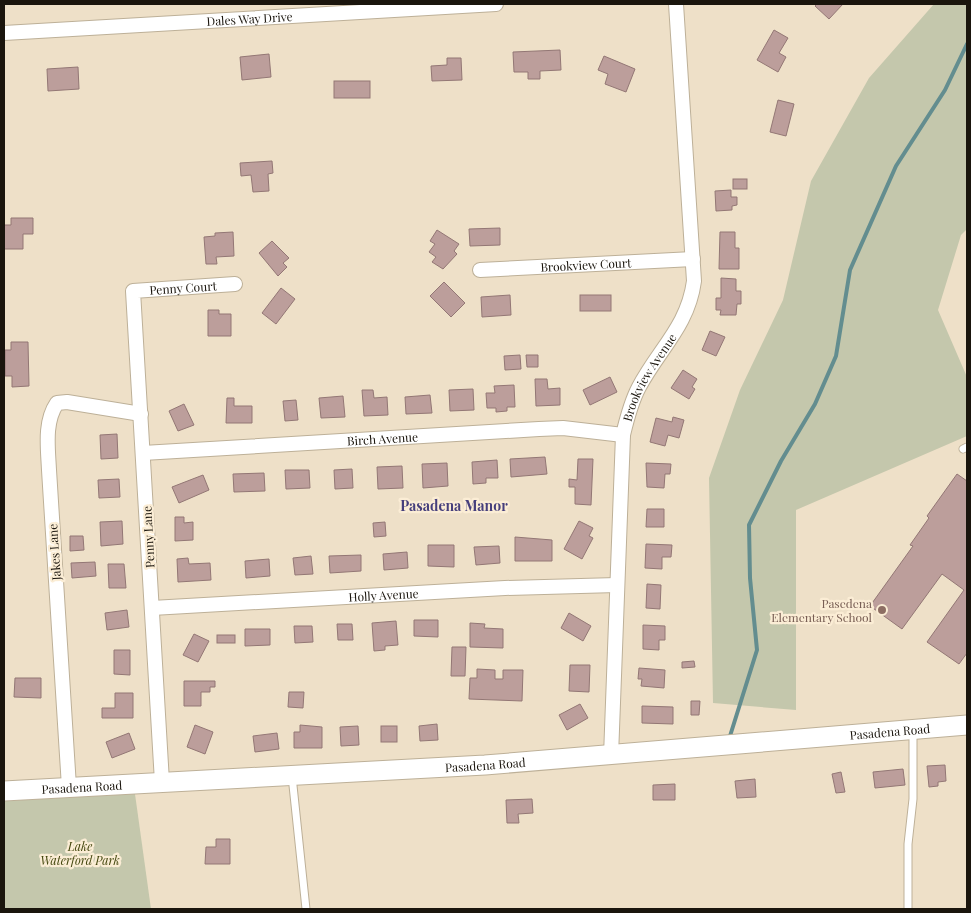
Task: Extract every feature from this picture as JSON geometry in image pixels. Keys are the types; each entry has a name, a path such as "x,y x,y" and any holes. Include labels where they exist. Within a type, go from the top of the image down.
{"main road":[{"name":"Pasadena Road","path":"4,791 485,765 967,725"}],"street":[{"name":"Dales Way Drive","path":"4,34 383,7 496,4"},
{"name":"Brookview Avenue","path":"611,756 623,435 639,386 678,328 689,306 694,281 676,4"},
{"name":"Brookview Court","path":"480,270 693,259"},
{"name":"Penny Court","path":"133,292 235,284"},
{"name":"Penny Lane","path":"133,292 162,782"},
{"name":"Jakes Lane","path":"69,787 49,470 52,410 57,403 66,402 91,404 141,414"},
{"name":"Birch Avenue","path":"143,453 563,428 623,435"},
{"name":"Holly Avenue","path":"152,608 496,588 617,585"}],"lane":[{"path":"908,909 908,852 913,799 913,730"},
{"path":"292,775 306,909"}],"green space":[{"path":"934,4 967,4 967,229 961,235 938,310 967,377 967,436 796,510 796,710 713,703 709,478 740,390 783,300 811,181 869,78"},
{"name":"Lake Waterford Park","path":"135,794 151,909 4,909 4,801"}],"building":[{"path":"817,4 843,4 829,19 815,6"},
{"path":"774,30 788,38 779,53 786,57 778,72 757,60"},
{"path":"560,50 561,70 540,71 540,79 528,79 528,72 514,72 513,52"},
{"path":"269,54 271,77 242,80 240,57"},
{"path":"604,56 635,69 626,92 605,84 608,74 598,70"},
{"path":"447,58 461,58 462,80 432,81 431,66 447,65"},
{"path":"78,67 79,89 48,91 47,69"},
{"path":"334,81 370,81 370,98 334,98"},
{"path":"778,100 794,104 786,136 770,132"},
{"path":"272,161 273,173 268,174 269,191 253,192 251,175 241,176 240,163"},
{"path":"733,179 747,179 747,189 733,189"},
{"path":"731,190 731,197 737,197 737,205 732,206 732,210 716,211 715,191"},
{"path":"11,218 33,218 33,234 23,234 23,249 4,249 4,225 11,225"},
{"path":"500,228 500,245 470,246 469,229"},
{"path":"437,230 459,244 454,251 457,254 443,269 432,262 436,257 429,252 435,244 430,241"},
{"path":"233,232 234,256 216,257 217,264 206,264 204,237 215,236 215,233"},
{"path":"720,232 735,232 735,248 739,248 739,269 719,269"},
{"path":"272,241 289,258 283,263 287,267 278,276 259,253"},
{"path":"721,278 736,279 736,291 741,291 741,304 737,304 736,315 720,315 721,310 716,310 716,298 721,298"},
{"path":"444,282 465,303 451,317 430,296"},
{"path":"281,288 295,299 276,324 262,313"},
{"path":"510,295 511,315 482,317 481,297"},
{"path":"580,295 611,295 611,311 580,311"},
{"path":"208,310 219,310 219,314 231,314 231,336 208,336"},
{"path":"710,331 725,337 716,356 702,350"},
{"path":"11,342 28,342 29,386 12,387 12,376 5,376 5,350 11,350"},
{"path":"520,355 521,369 505,370 504,356"},
{"path":"526,355 538,355 538,367 527,367"},
{"path":"683,370 697,379 692,387 695,389 689,399 671,388"},
{"path":"610,377 617,392 590,405 583,390"},
{"path":"535,379 547,379 548,389 560,388 560,405 536,406"},
{"path":"514,385 515,407 507,407 507,411 496,412 496,408 487,408 486,393 495,393 494,386"},
{"path":"473,389 474,410 450,411 449,390"},
{"path":"362,390 373,390 374,398 387,397 388,415 364,416"},
{"path":"430,395 432,413 406,414 405,397"},
{"path":"343,396 345,417 321,418 319,398"},
{"path":"227,398 234,398 234,406 252,406 252,423 226,423"},
{"path":"296,400 298,420 285,421 283,401"},
{"path":"184,404 194,425 178,431 169,411"},
{"path":"673,417 684,420 679,438 668,435 665,446 650,442 656,418 672,422"},
{"path":"117,434 118,458 101,459 100,435"},
{"path":"545,457 547,474 511,477 510,459"},
{"path":"578,459 593,459 591,505 575,504 575,487 569,487 569,479 577,480"},
{"path":"497,460 498,478 486,478 486,483 473,484 472,462"},
{"path":"447,463 448,486 423,488 422,464"},
{"path":"646,463 671,464 670,474 665,474 664,488 647,487"},
{"path":"402,466 403,488 378,489 377,467"},
{"path":"352,469 353,488 335,489 334,470"},
{"path":"285,470 309,470 310,488 286,489"},
{"path":"264,473 265,491 234,492 233,474"},
{"path":"957,474 967,481 967,653 959,664 927,642 964,590 942,574 902,629 870,606 913,546 910,545 929,518 927,516"},
{"path":"203,475 209,490 179,503 172,487"},
{"path":"119,479 120,497 99,498 98,480"},
{"path":"647,509 664,509 664,527 646,527"},
{"path":"175,517 184,517 184,523 193,522 193,540 175,541"},
{"path":"122,521 123,544 101,546 100,522"},
{"path":"579,521 593,528 589,536 593,538 582,559 564,549"},
{"path":"385,522 386,536 374,537 373,523"},
{"path":"70,536 83,536 84,550 70,551"},
{"path":"515,537 552,540 552,561 515,561"},
{"path":"646,544 672,545 671,557 662,557 662,569 645,568"},
{"path":"428,545 454,545 454,567 428,566"},
{"path":"499,546 500,563 476,565 474,547"},
{"path":"407,552 408,568 384,570 383,554"},
{"path":"361,555 361,571 330,573 329,556"},
{"path":"311,556 313,574 295,575 293,558"},
{"path":"188,558 189,564 210,563 211,580 178,582 177,559"},
{"path":"269,559 270,576 246,578 245,561"},
{"path":"95,562 96,576 72,578 71,563"},
{"path":"108,564 124,564 126,588 109,588"},
{"path":"647,584 661,585 660,609 646,608"},
{"path":"127,610 129,627 107,630 105,613"},
{"path":"569,613 591,626 583,641 561,628"},
{"path":"414,620 438,620 438,637 414,636"},
{"path":"396,621 398,645 385,646 385,650 374,651 372,623"},
{"path":"470,623 485,624 484,628 503,629 503,648 470,647"},
{"path":"337,624 352,624 353,640 338,640"},
{"path":"643,625 665,626 665,640 659,640 659,650 643,649"},
{"path":"294,626 312,626 313,642 295,643"},
{"path":"245,629 270,629 270,645 245,646"},
{"path":"194,634 209,641 198,662 183,655"},
{"path":"217,635 235,635 235,643 217,643"},
{"path":"452,647 466,647 465,676 451,676"},
{"path":"114,650 130,650 130,675 114,674"},
{"path":"694,661 695,667 682,668 682,662"},
{"path":"570,665 590,665 589,692 569,691"},
{"path":"639,668 665,670 664,688 641,686 642,679 638,679"},
{"path":"477,669 495,670 495,679 503,679 503,670 523,670 522,701 469,699 470,678 477,678"},
{"path":"15,678 41,678 41,698 14,697"},
{"path":"184,681 215,681 215,687 210,687 210,692 201,692 201,706 184,706"},
{"path":"289,692 304,692 303,708 288,707"},
{"path":"115,693 133,693 133,718 102,718 102,708 115,708"},
{"path":"691,701 700,701 699,715 691,715"},
{"path":"580,704 588,718 567,730 559,715"},
{"path":"642,706 673,707 673,724 642,723"},
{"path":"437,724 438,740 420,741 419,726"},
{"path":"195,725 213,732 205,754 187,747"},
{"path":"300,725 322,727 322,748 294,748 294,732 300,732"},
{"path":"358,726 359,745 341,746 340,727"},
{"path":"381,726 397,726 397,742 381,742"},
{"path":"129,733 135,749 112,758 106,742"},
{"path":"277,733 279,749 255,752 253,736"},
{"path":"945,765 946,781 938,782 938,786 929,787 927,766"},
{"path":"903,769 905,785 875,788 873,772"},
{"path":"841,772 845,792 836,793 832,774"},
{"path":"755,779 756,797 737,798 735,781"},
{"path":"675,784 675,800 653,800 653,785"},
{"path":"532,799 533,813 518,814 519,823 507,823 506,800"},
{"path":"216,839 230,839 230,864 205,864 206,847 216,847"}],"waterway":[{"path":"730,736 757,650 750,578 749,525 781,461 815,404 836,356 850,270 896,166 945,90 967,44"}],"place":[{"name":"Pasedena Elementary School","path":"882,610"}],"district":[{"name":"Pasadena Manor","path":"454,505"}]}
